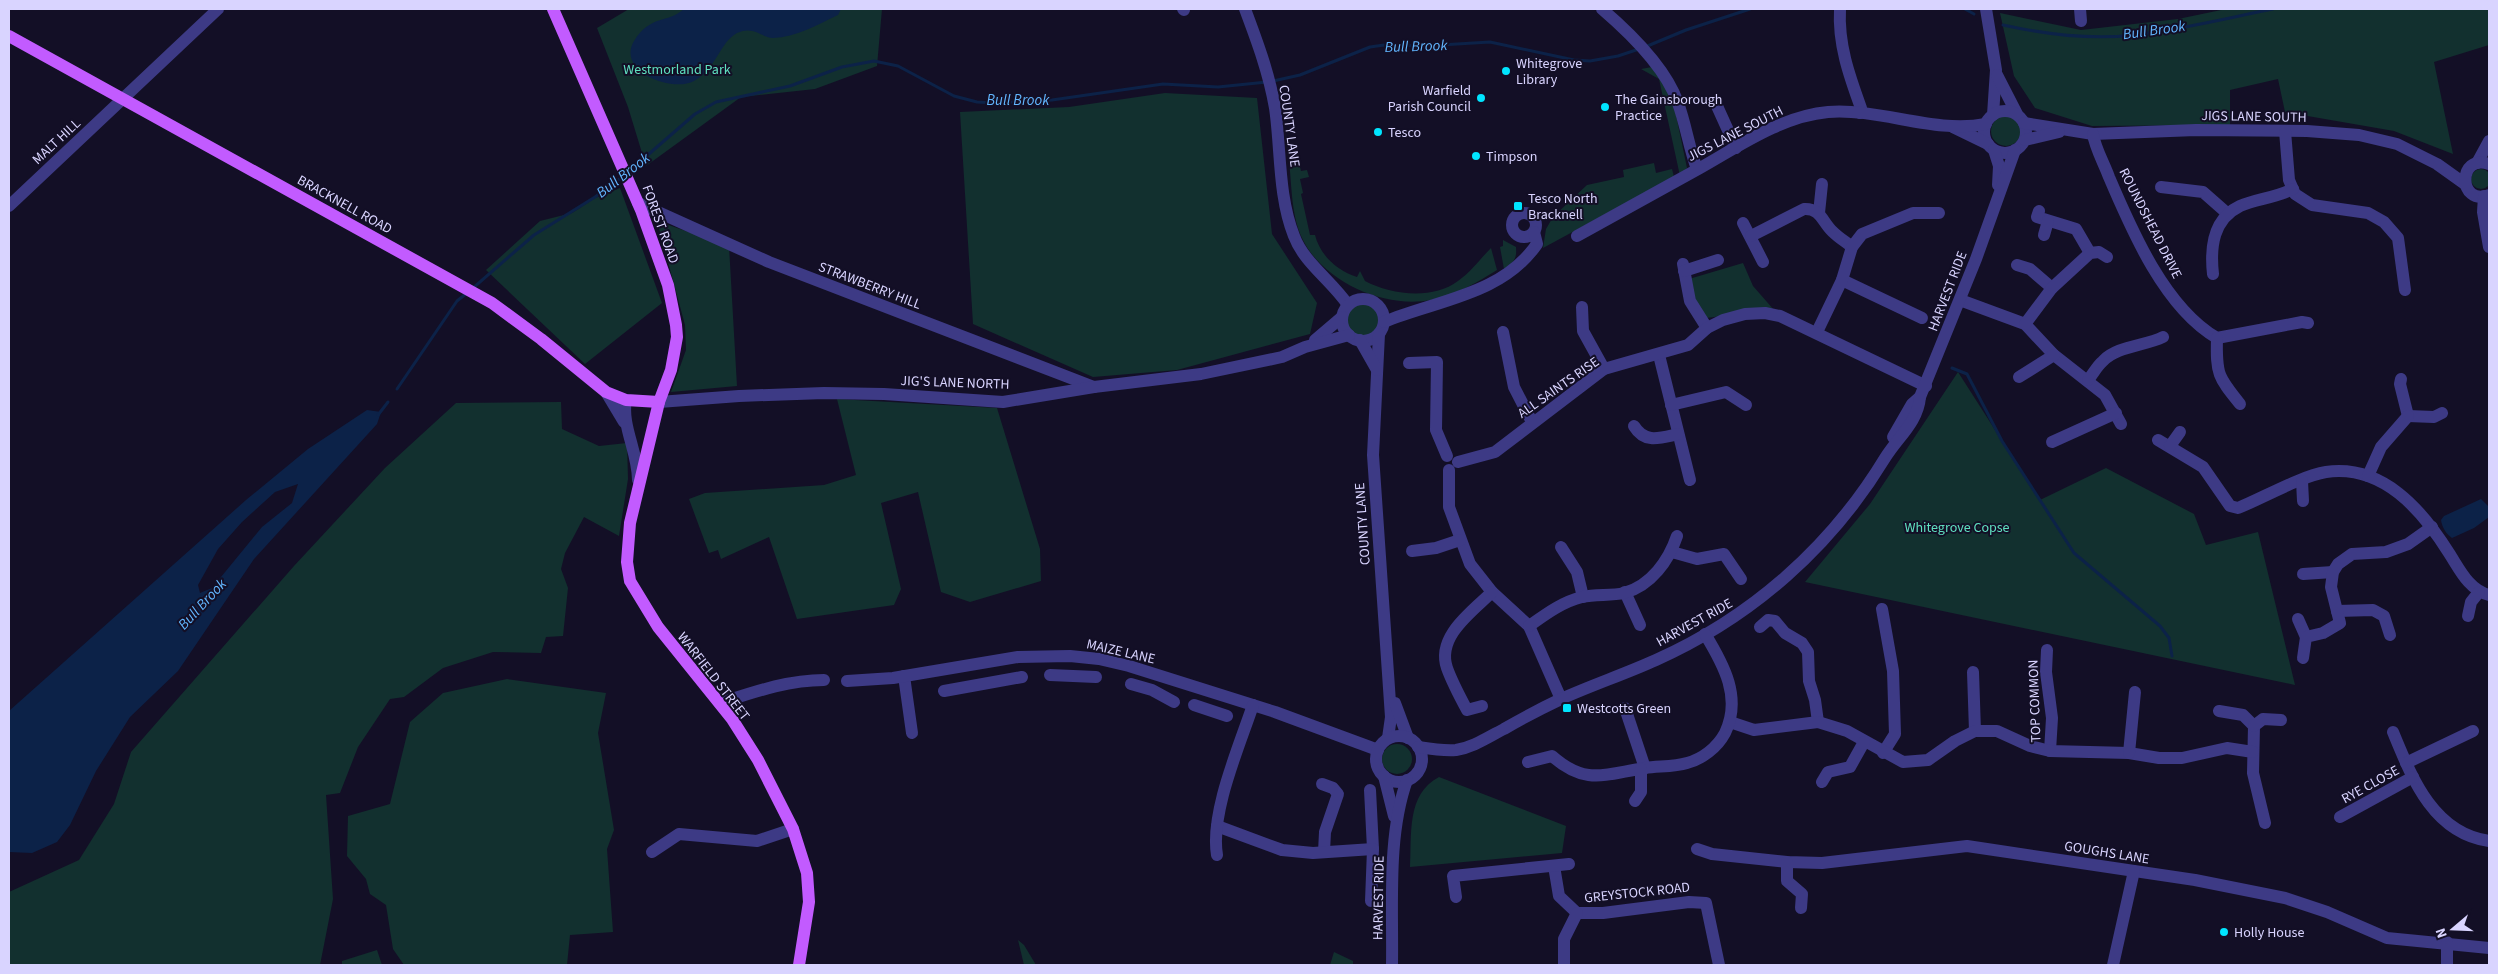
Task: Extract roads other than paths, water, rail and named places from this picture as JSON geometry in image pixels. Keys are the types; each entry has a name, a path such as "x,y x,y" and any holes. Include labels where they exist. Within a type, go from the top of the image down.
{"main road":[{"name":"FOREST ROAD","path":"552,9 638,202 668,285 676,325 676,344 671,370 659,402"},
{"name":"BRACKNELL ROAD","path":"9,36 492,303 541,339 606,392 626,400 659,402"},
{"name":"WARFIELD STREET","path":"659,402 630,523 627,562 630,581 658,627 720,703 758,760 793,829 807,873 809,902 799,965"}],"street":[{"name":"MALT HILL","path":"9,206 218,9"},
{"name":"COUNTY LANE","path":"1245,9 1260,49 1272,94 1289,218 1294,236 1302,253 1320,271 1348,305"},
{"path":"1602,9 1633,35 1671,85 1678,102 1697,170"},
{"path":"1840,9 1839,32 1861,108 1860,113"},
{"path":"1986,9 1996,70 1990,119 1985,138 1991,147 2008,153 2015,150 2025,140 2026,134 2021,118 1996,70"},
{"path":"1717,106 1736,148"},
{"path":"1990,119 2005,110 2021,118"},
{"name":"JIGS LANE SOUTH","path":"1577,236 1736,148 1793,120 1828,112 1860,113 1950,126 1973,126 1990,119"},
{"name":"JIGS LANE SOUTH","path":"2021,118 2064,131 2093,134 2196,130 2285,130 2359,135 2397,144 2437,164 2467,188"},
{"name":"JIGS LANE SOUTH","path":"1950,126 1991,147"},
{"path":"2285,130 2287,165 2293,189 2300,199 2312,205 2368,213 2384,222 2398,238 2405,290"},
{"name":"JIGS LANE SOUTH","path":"2025,140 2064,131"},
{"name":"ROUNDSHEAD DRIVE","path":"2093,134 2113,186 2156,271 2170,293 2194,322 2217,338"},
{"path":"2489,141 2478,165 2465,175 2467,188 2484,224 2489,247"},
{"name":"HARVEST RIDE","path":"1991,147 1999,170 1998,195"},
{"name":"HARVEST RIDE","path":"1420,765 1485,740 1562,699 1657,659 1705,634 1754,603 1780,583 1809,555 1854,505 1892,447 1894,436 1912,404 1923,391 1960,300 2015,150"},
{"name":"JIGS LANE SOUTH","path":"2437,164 2478,165"},
{"path":"1819,213 1822,184"},
{"path":"2161,187 2203,192 2228,214"},
{"path":"2467,188 2487,195 2484,224"},
{"path":"2213,274 2210,252 2212,244 2217,226 2228,214 2240,206 2276,197 2293,189"},
{"name":"STRAWBERRY HILL","path":"638,202 769,262 1094,387"},
{"path":"1751,236 1804,209 1813,208 1832,231 1852,247"},
{"path":"2039,211 2037,218 2076,229 2090,254"},
{"path":"1817,332 1842,280 1852,247 1862,234 1913,213 1939,213"},
{"path":"2044,235 2048,221"},
{"path":"1743,223 1763,262"},
{"path":"1354,338 1372,339 1381,328 1424,308 1463,298 1525,260 1536,244 1528,235"},
{"path":"2025,324 2052,288 2090,254 2099,252 2107,257"},
{"path":"1707,328 1690,301 1683,268 1718,260"},
{"path":"2022,262 2052,288"},
{"name":"COUNTY LANE","path":"1320,271 1361,298"},
{"path":"1842,280 1922,318"},
{"path":"1377,370 1343,326 1342,317 1348,305 1361,298 1396,308 1424,308"},
{"path":"1960,300 2025,324 2054,355 2105,395 2118,419 2052,442"},
{"path":"1377,304 1382,309 1381,328"},
{"path":"1582,307 1583,331 1604,369"},
{"name":"ALL SAINTS RISE","path":"1451,463 1494,452 1604,369 1659,355 1688,345 1707,328 1723,320 1745,314 1765,313 1780,316 1817,332 1923,391"},
{"name":"JIG'S LANE NORTH","path":"659,402 739,396 824,393 884,394 1004,402 1094,387 1201,374 1282,357 1305,347 1324,334 1342,317"},
{"path":"2240,404 2220,379 2216,358 2217,338 2302,322 2308,323"},
{"name":"COUNTY LANE","path":"1381,328 1373,454 1391,717 1388,738"},
{"path":"1503,332 1514,387 1532,422"},
{"path":"2088,380 2104,359 2163,337"},
{"name":"JIG'S LANE NORTH","path":"1305,347 1354,338"},
{"path":"1659,355 1690,480"},
{"path":"2019,377 2054,355"},
{"path":"1409,363 1437,362 1436,430 1451,463 1449,507 1470,564 1492,592 1529,626 1562,699"},
{"path":"2401,379 2400,384 2408,416"},
{"path":"606,392 628,428"},
{"path":"1671,405 1726,392 1746,405"},
{"path":"626,400 624,411 636,456 638,488"},
{"path":"2408,416 2434,417 2442,413"},
{"path":"2368,476 2381,447 2408,416"},
{"path":"1634,426 1640,435 1651,440 1678,434"},
{"path":"2170,446 2180,432"},
{"path":"2158,440 2203,467 2230,506 2238,508 2325,472 2347,472 2368,476 2397,490 2432,527 2466,580 2484,594 2471,602 2468,616"},
{"path":"2302,481 2303,501"},
{"path":"2306,637 2323,633 2340,624 2331,587 2333,572 2338,564 2352,554 2386,552 2408,544 2432,527"},
{"path":"1529,626 1553,608 1583,597 1626,592 1640,585 1661,568 1672,552 1677,536"},
{"path":"1412,551 1436,548 1460,540"},
{"path":"1561,547 1577,572 1583,597"},
{"path":"1672,552 1697,559 1724,554 1741,579"},
{"path":"2303,574 2333,572"},
{"path":"1482,706 1467,710 1446,666 1445,652 1451,632 1492,592"},
{"path":"1626,592 1640,625"},
{"path":"1882,609 1893,671 1895,734 1883,753"},
{"path":"2338,611 2373,610 2384,616 2390,635"},
{"path":"2298,619 2306,637 2303,658"},
{"path":"1760,627 1768,620 1774,621 1785,633 1802,643 1808,652 1810,663 1809,681 1815,700 1818,722"},
{"path":"1528,762 1552,756 1571,771 1592,777 1643,768 1686,764 1703,756 1720,742 1730,722 1733,704 1730,684 1720,659 1705,634"},
{"name":"TOP COMMON","path":"2047,650 2046,672 2052,718 2050,751"},
{"path":"1069,676 1070,656"},
{"name":"MAIZE LANE","path":"847,681 904,676 1018,657 1070,656 1129,666 1253,705 1378,750"},
{"path":"992,661 997,682"},
{"path":"1730,722 1754,730 1818,722 1847,731 1883,753 1903,762 1928,760 1975,731 1973,672"},
{"path":"1050,675 1096,677"},
{"path":"1152,690 1157,675"},
{"path":"904,676 912,733"},
{"path":"944,691 1022,677"},
{"name":"COUNTY LANE","path":"1388,677 1408,738"},
{"path":"720,703 774,686 803,680 824,680"},
{"path":"1131,684 1152,690 1174,702"},
{"path":"2129,753 2135,692"},
{"path":"1208,709 1213,693"},
{"path":"1194,705 1227,716"},
{"path":"1217,856 1215,841 1220,807 1253,705"},
{"path":"1625,708 1643,768 1641,792 1635,801"},
{"path":"2220,711 2243,715 2254,726 2253,773 2265,823"},
{"path":"2254,726 2263,719 2281,720"},
{"path":"2406,764 2473,730"},
{"name":"TOP COMMON","path":"1975,731 1997,731 2030,746 2050,751 2129,753 2159,758 2182,758 2227,748 2253,752"},
{"path":"2393,732 2413,777 2442,820 2472,837 2489,841"},
{"path":"1398,736 1408,738 1418,747 1421,756 1420,765 1416,774 1407,780 1392,780 1384,776 1376,763 1378,750 1388,738 1398,736"},
{"path":"1822,782 1828,772 1850,766 1864,742"},
{"name":"HARVEST RIDE","path":"1418,747 1456,750"},
{"name":"HARVEST RIDE","path":"1384,776 1393,807 1395,831"},
{"name":"RYE CLOSE","path":"2340,818 2413,777"},
{"name":"HARVEST RIDE","path":"1392,965 1395,831 1398,807 1407,780"},
{"path":"1322,784 1334,788 1338,794 1325,832 1324,852"},
{"path":"1370,790 1373,849 1371,901"},
{"path":"1217,826 1282,850 1324,852 1373,849"},
{"path":"652,852 680,834 757,841 793,829"},
{"name":"GOUGHS LANE","path":"1697,849 1712,848 1787,862 1822,863 1967,846 2134,871 2285,898 2327,912 2387,938 2447,942 2489,948"},
{"path":"1787,862 1787,881 1802,894 1801,908"},
{"path":"1456,897 1453,876 1569,864"},
{"name":"GREYSTOCK ROAD","path":"1554,866 1560,896 1577,913 1603,913 1689,902 1706,904 1719,965"},
{"path":"2113,965 2134,871"},
{"path":"1564,965 1564,938 1577,913"},
{"path":"2447,942 2447,965"}],"water":[{"path":"684,9 841,9 838,15 806,30 782,37 773,38 748,30 737,33 726,43 708,70 694,81 684,84 661,82 639,70 633,62 631,52 634,41 640,32 653,23 678,14"},
{"path":"367,410 381,412 377,424 254,559 178,671 130,717 96,771 70,825 57,842 32,853 9,852 9,711 246,500 308,449","holes":["298,484 292,503 262,527 212,588 200,593 198,585 218,549 242,522 275,492"]},
{"path":"2481,499 2489,507 2489,517 2474,528 2452,538 2445,530 2441,520 2444,516"}],"waterway":[{"name":"Bull Brook","path":"1645,47 1686,30 1750,9"},
{"name":"Bull Brook","path":"1965,9 1974,14"},
{"name":"Bull Brook","path":"2003,25 2035,31 2101,37 2168,30 2273,9"},
{"name":"Bull Brook","path":"1273,81 1300,75 1370,47 1384,45 1424,46 1490,42 1574,60 1590,61 1618,56 1639,49"},
{"name":"Bull Brook","path":"627,173 695,114 716,102 790,86 842,67 874,61 898,66 954,96 977,102 995,103 1052,100 1163,84 1218,87 1267,82"},
{"name":"Bull Brook","path":"473,288 534,235 595,197 622,177"},
{"name":"Bull Brook","path":"397,389 457,301 467,293"},
{"path":"1952,368 1967,374 2002,441 2074,553 2160,626 2169,638 2172,656"},
{"name":"Bull Brook","path":"378,415 388,402"}],"place":[{"name":"Whitegrove Library","path":"1506,71"},
{"name":"Warfield Parish Council","path":"1481,98"},
{"name":"The Gainsborough Practice","path":"1605,107"},
{"name":"Tesco","path":"1378,132"},
{"name":"Timpson","path":"1476,156"},
{"name":"Tesco North Bracknell","path":"1518,206"},
{"name":"Westcotts Green","path":"1567,708"},
{"name":"Holly House","path":"2224,932"}],"park label":[{"name":"Westmorland Park","path":"677,69"},
{"name":"Whitegrove Copse","path":"1957,527"}]}
